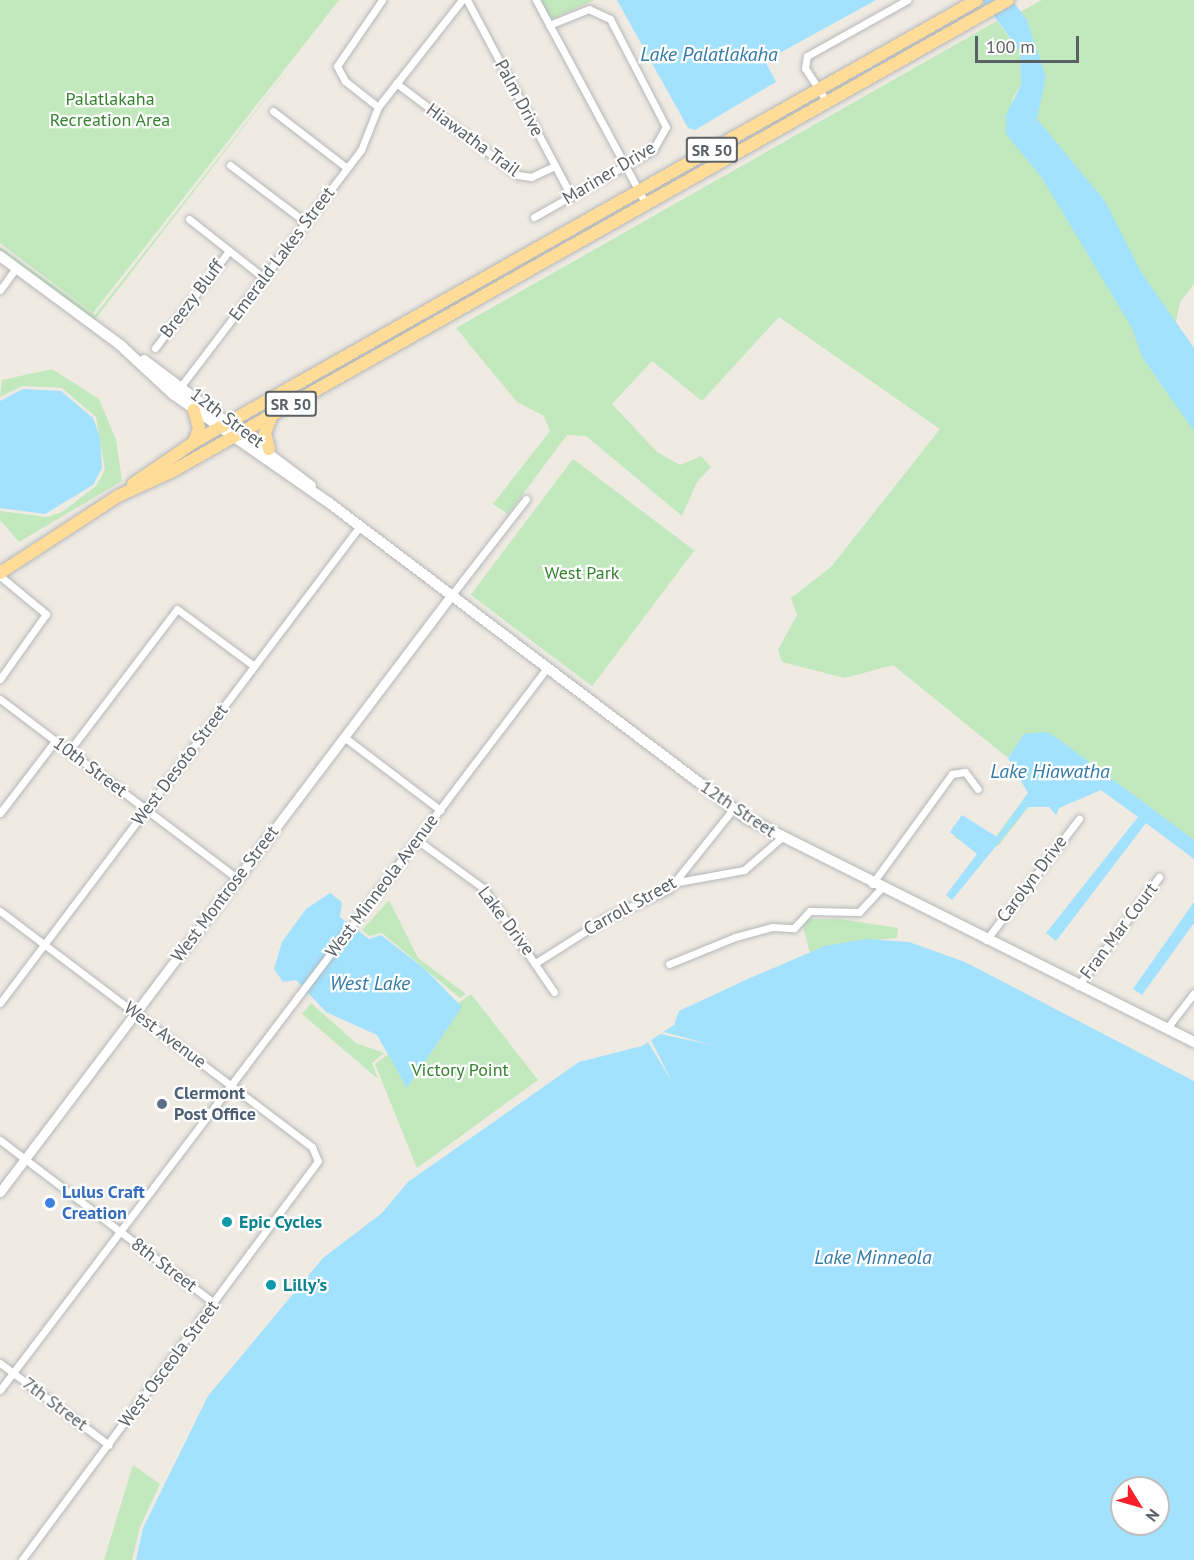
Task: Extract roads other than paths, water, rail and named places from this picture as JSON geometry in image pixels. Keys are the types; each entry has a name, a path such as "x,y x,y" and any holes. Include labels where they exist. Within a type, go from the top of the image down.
{"highway":[{"name":"SR 50","path":"118,496 232,438 1008,0"},
{"name":"SR 50","path":"0,574 118,496 194,442 972,3"},
{"path":"194,442 199,428 195,410"},
{"path":"269,449 265,433 272,415"}],"main road":[{"name":"12th Street","path":"0,256 119,344 182,384 269,449 328,502"},
{"name":"12th Street","path":"119,344 195,410 279,472 328,502 450,597 733,809 781,838 1194,1042"}],"street":[{"path":"378,107 345,81 337,66 382,0"},
{"name":"Emerald Lakes Street","path":"174,394 364,145 378,107 464,0"},
{"name":"Palm Drive","path":"464,0 571,196"},
{"path":"536,0 624,167 646,204"},
{"path":"827,102 805,68 807,56 907,0"},
{"name":"Mariner Drive","path":"534,217 659,145 666,127 618,27 589,9 549,25"},
{"name":"Hiawatha Trail","path":"396,83 518,175 531,177 555,166"},
{"path":"273,111 347,168"},
{"path":"230,165 305,222"},
{"path":"189,219 264,278"},
{"name":"Breezy Bluff","path":"155,348 229,251"},
{"path":"0,290 16,268"},
{"path":"279,472 286,463"},
{"path":"450,597 526,499"},
{"name":"West Desoto Street","path":"0,1003 360,526"},
{"path":"0,574 46,614 0,679"},
{"name":"West Montrose Street","path":"0,1192 450,597"},
{"path":"69,751 177,609 254,666"},
{"name":"West Minneola Avenue","path":"0,1390 546,669"},
{"name":"10th Street","path":"0,699 237,878"},
{"path":"344,736 440,810"},
{"path":"0,813 56,741"},
{"path":"669,964 699,957 735,937 772,927 794,928 810,911 860,912 952,774 962,770 978,789"},
{"name":"Carroll Street","path":"537,962 678,882 733,809"},
{"name":"Carolyn Drive","path":"986,940 1078,819"},
{"path":"678,882 744,870 781,838"},
{"name":"Lake Drive","path":"417,840 483,888 537,962 554,992"},
{"name":"Fran Mar Court","path":"1078,986 1159,877"},
{"name":"West Avenue","path":"0,911 312,1147 317,1167"},
{"path":"1167,1028 1194,993"},
{"name":"8th Street","path":"0,1140 214,1303"},
{"name":"West Osceola Street","path":"22,1560 317,1167"},
{"name":"7th Street","path":"0,1363 109,1445"}],"water":[{"name":"Lake Palatlakaha","path":"617,0 876,0 765,61 776,82 695,130 688,128"},
{"path":"982,0 1012,0 1027,20 1046,77 1037,119 1105,201 1141,272 1194,348 1194,431 1142,357 1132,328 1042,178 1006,134 1006,115 1021,85 1020,51"},
{"path":"23,389 61,391 93,418 100,437 102,468 93,485 45,514 0,508 0,401"},
{"name":"Lake Hiawatha","path":"1047,732 1057,738 1194,840 1194,859 1146,823 1056,941 1046,933 1138,817 1101,790 1059,808 1056,815 1049,807 1028,807 952,900 946,895 977,854 950,832 962,815 997,837 1028,793 1008,758 1024,734"},
{"name":"West Lake","path":"330,893 342,902 340,917 369,939 381,935 425,969 462,1007 407,1088 377,1035 326,1012 296,980 283,982 274,969 282,942 306,909"},
{"path":"1194,902 1194,923 1142,995 1133,989"},
{"name":"Lake Minneola","path":"866,939 909,942 965,962 1194,1081 1194,1560 136,1560 143,1528 208,1396 323,1258 382,1213 408,1182 579,1062 642,1046 674,1025 679,1011 825,946"}],"place":[{"name":"Clermont Post Office","path":"162,1104"},
{"name":"Lulus Craft Creation","path":"50,1203"},
{"name":"Epic Cycles","path":"227,1222"},
{"name":"Lilly's","path":"271,1285"}],"park label":[{"name":"Palatlakaha Recreation Area","path":"110,110"},
{"name":"West Park","path":"582,573"},
{"name":"Victory Point","path":"460,1070"}]}
